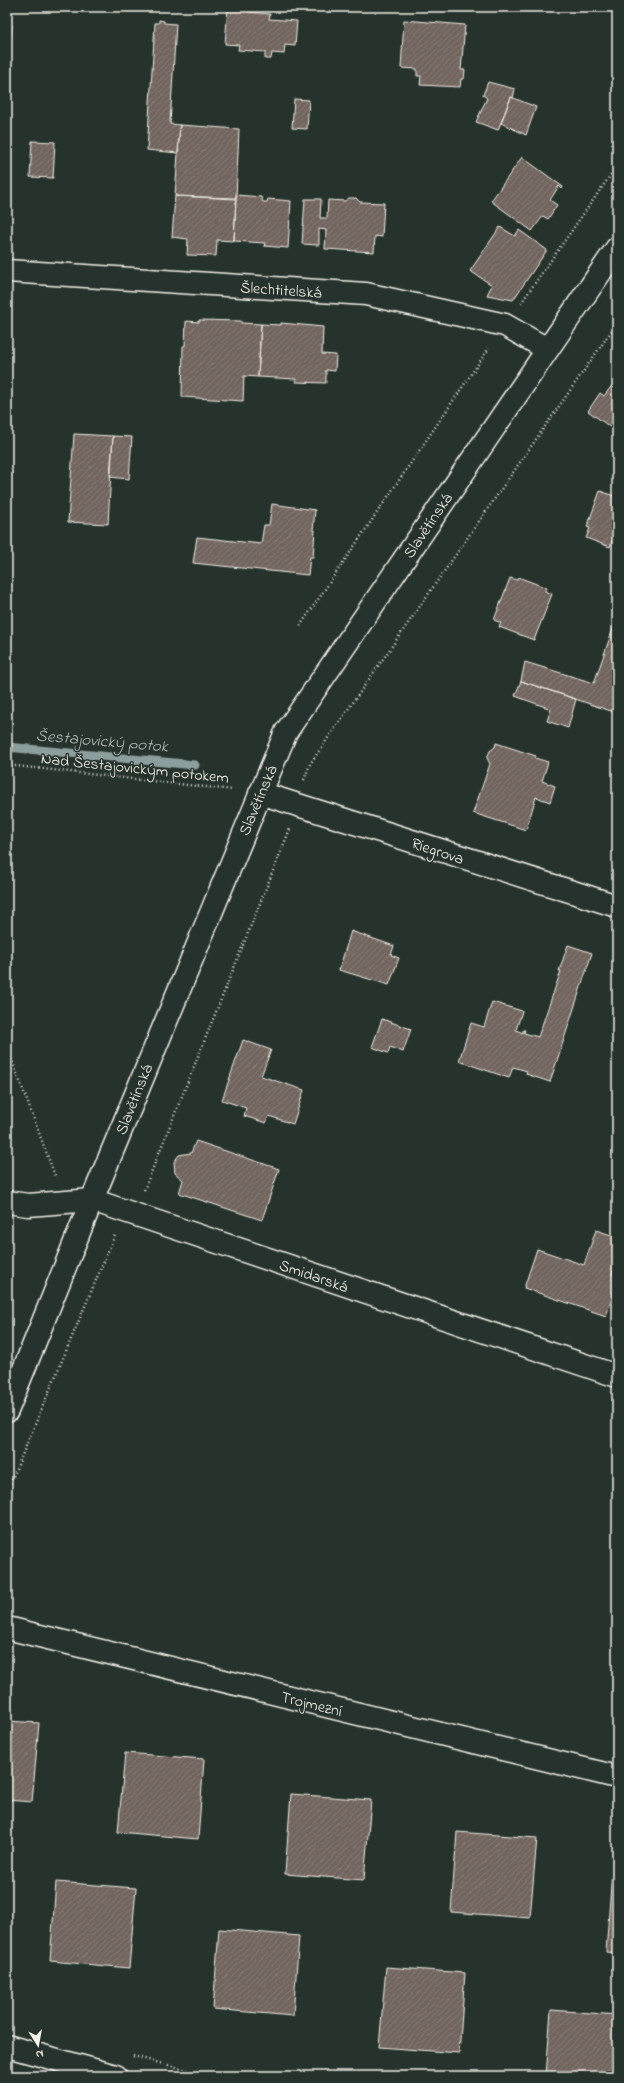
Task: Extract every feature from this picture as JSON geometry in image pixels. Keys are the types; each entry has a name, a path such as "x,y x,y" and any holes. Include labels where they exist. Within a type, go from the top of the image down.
{"street":[{"name":"Slavětínská","path":"7,1411 92,1200 286,732 617,248"},
{"name":"Šlechtitelská","path":"7,271 366,294 505,325 547,349"},
{"name":"Riegrova","path":"260,793 617,906"},
{"name":"Smidarská","path":"7,1202 28,1205 92,1200 617,1376"},
{"name":"Trojmezní","path":"7,1628 617,1777"},
{"path":"7,2046 85,2072 116,2076"}],"path":[{"path":"300,626 505,325 617,166"},
{"path":"7,1491 125,1211 144,1190 288,837 296,804 310,764 617,323"},
{"name":"Nad Šestajovickým potokem","path":"7,765 260,793"},
{"path":"7,1047 65,1202"}],"building":[{"path":"243,7 248,10 248,12 270,14 269,19 297,21 295,46 285,45 284,54 272,53 271,59 265,59 265,52 238,50 239,45 225,44 228,8"},
{"path":"159,20 164,21 164,23 176,24 170,124 180,125 178,153 147,150 155,23 159,23"},
{"path":"404,20 465,25 461,70 465,70 464,79 461,79 460,87 420,85 421,76 417,76 417,69 401,68"},
{"path":"7,25 12,25 9,58 7,58"},
{"path":"488,82 515,89 513,98 511,97 498,130 476,122 487,98 483,95"},
{"path":"511,97 536,107 526,135 501,123"},
{"path":"294,99 309,100 307,129 292,128"},
{"path":"180,125 239,129 236,198 175,196"},
{"path":"32,141 55,142 53,178 30,177"},
{"path":"522,157 563,187 562,189 559,186 550,200 557,205 548,219 543,216 532,231 491,201"},
{"path":"236,195 261,197 263,202 267,202 268,199 291,201 288,248 264,246 265,243 234,241"},
{"path":"175,196 236,199 234,241 217,240 216,256 187,255 188,239 172,237"},
{"path":"349,198 356,198 360,202 384,203 382,237 375,236 374,252 325,249 326,230 319,229 319,245 302,244 305,199 321,199 320,218 327,218 328,200 345,201"},
{"path":"500,227 515,236 519,230 547,250 513,300 487,295 492,285 470,271"},
{"path":"199,320 241,321 241,323 261,324 258,377 244,376 243,401 182,397 183,346 185,346 186,321 199,322"},
{"path":"281,323 323,327 322,354 336,355 335,371 326,370 326,383 296,382 296,379 258,377 261,324 281,325"},
{"path":"617,379 617,432 588,411 600,393 604,396"},
{"path":"74,434 113,436 108,524 68,522"},
{"path":"113,436 132,437 129,479 110,477"},
{"path":"600,491 617,497 617,538 614,537 610,547 586,538 590,528 587,527"},
{"path":"272,504 315,510 313,557 310,557 308,575 193,563 197,537 261,544 264,525 269,525"},
{"path":"518,577 547,588 545,591 552,594 534,640 499,627 501,623 494,620 510,578 517,580"},
{"path":"615,623 617,623 617,713 521,681 525,662 594,683"},
{"path":"521,681 576,699 568,728 547,721 551,709 515,696"},
{"path":"496,743 536,756 535,758 548,762 542,781 555,786 550,802 536,797 526,830 473,813 490,764 487,758 490,751 495,747"},
{"path":"351,931 394,946 391,955 399,958 389,985 339,970"},
{"path":"568,945 592,953 550,1082 526,1074 527,1071 513,1067 509,1078 459,1061 471,1023 484,1027 492,1002 522,1011 516,1030 523,1033 523,1030 525,1030 524,1033 538,1037 561,971 559,971"},
{"path":"382,1019 411,1029 403,1052 390,1047 388,1053 372,1047"},
{"path":"243,1040 271,1050 261,1076 304,1090 293,1124 269,1116 266,1123 244,1116 246,1108 222,1100"},
{"path":"196,1141 279,1169 262,1220 179,1193 183,1180 175,1173 174,1162 179,1155 191,1153"},
{"path":"596,1230 617,1237 617,1260 612,1274 617,1276 617,1282 606,1316 524,1288 537,1249 584,1265"},
{"path":"7,1721 39,1723 32,1802 7,1800"},
{"path":"125,1753 204,1759 198,1839 118,1832"},
{"path":"291,1794 371,1800 364,1880 285,1874"},
{"path":"457,1832 537,1838 530,1918 451,1912"},
{"path":"612,1872 617,1872 617,1953 606,1952"},
{"path":"56,1882 136,1888 129,1968 50,1961"},
{"path":"219,1929 299,1936 293,2016 213,2009"},
{"path":"386,1967 465,1973 459,2053 379,2047"},
{"path":"551,2010 617,2015 617,2076 546,2076"}],"waterway":[{"name":"Šestajovický potok","path":"7,747 195,765"}]}
